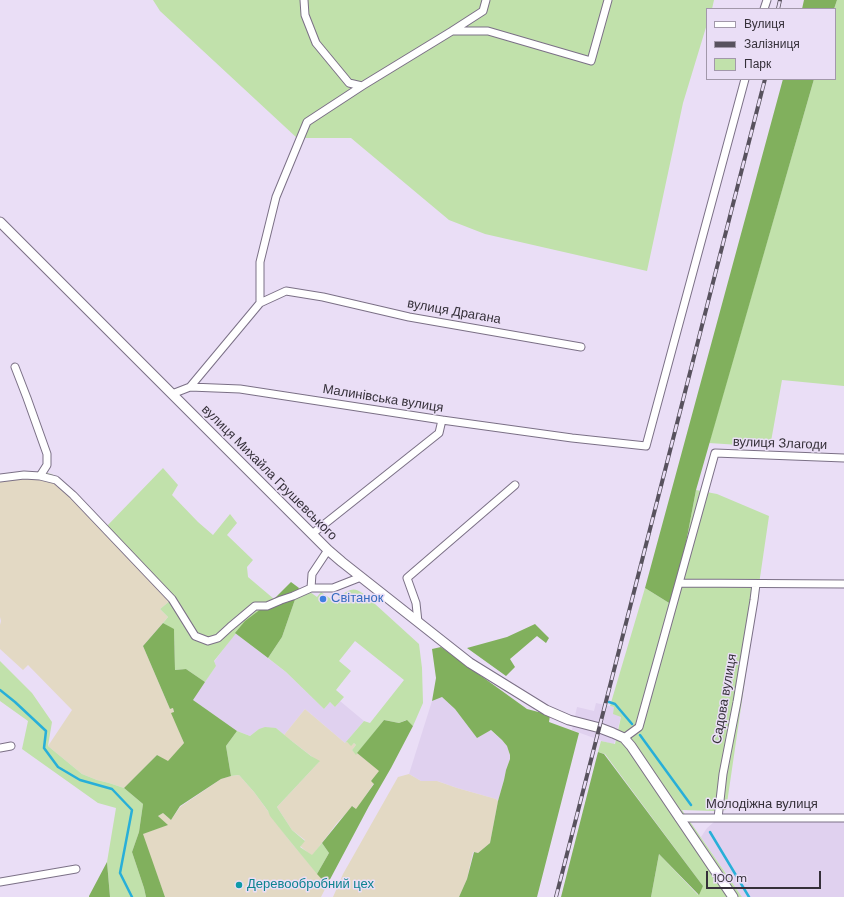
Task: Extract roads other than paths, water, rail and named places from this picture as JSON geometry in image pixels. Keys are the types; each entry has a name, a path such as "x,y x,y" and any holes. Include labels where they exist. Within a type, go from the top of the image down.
{"street":[{"path":"304,0 305,15 316,43 349,84 362,86"},
{"path":"172,394 190,387 260,303 260,262 276,197 307,122 483,11 486,0"},
{"path":"452,31 488,31 591,61 608,0"},
{"name":"Малинівська вулиця","path":"190,387 240,389 442,420 572,438 646,446 745,80"},
{"name":"вулиця Михайла Грушевського","path":"0,222 328,550 470,663 546,710 569,720 600,728 624,738"},
{"name":"вулиця Драгана","path":"260,303 286,291 323,297 409,317 581,347"},
{"path":"15,367 47,454 47,465 40,476"},
{"path":"312,534 439,433 442,420"},
{"name":"вулиця Злагоди","path":"679,583 715,453 844,458"},
{"path":"0,478 24,475 40,476 56,480 73,495 172,599 195,636 208,641 218,638 255,606 268,606 311,588 333,588 361,577"},
{"path":"418,622 416,603 407,578 515,485"},
{"path":"311,588 312,574 328,550"},
{"path":"733,897 631,746 624,738 639,727 679,583 844,584"},
{"name":"Садова вулиця","path":"718,818 723,774 736,709 756,584"},
{"path":"0,748 11,746"},
{"name":"Молодіжна вулиця","path":"679,818 844,818"},
{"path":"0,882 76,870"}],"waterway":[{"path":"0,690 46,731 44,748 58,767 80,780 112,789 132,810 120,873 132,897"},
{"path":"609,702 615,704 632,724"},
{"path":"640,735 691,805"},
{"path":"710,832 749,897"}],"railway":[{"path":"778,8 780,0"},
{"path":"556,897 765,80"}],"place":[{"name":"Світанок","path":"323,599"},
{"name":"Деревообробний цех","path":"239,885"}]}
